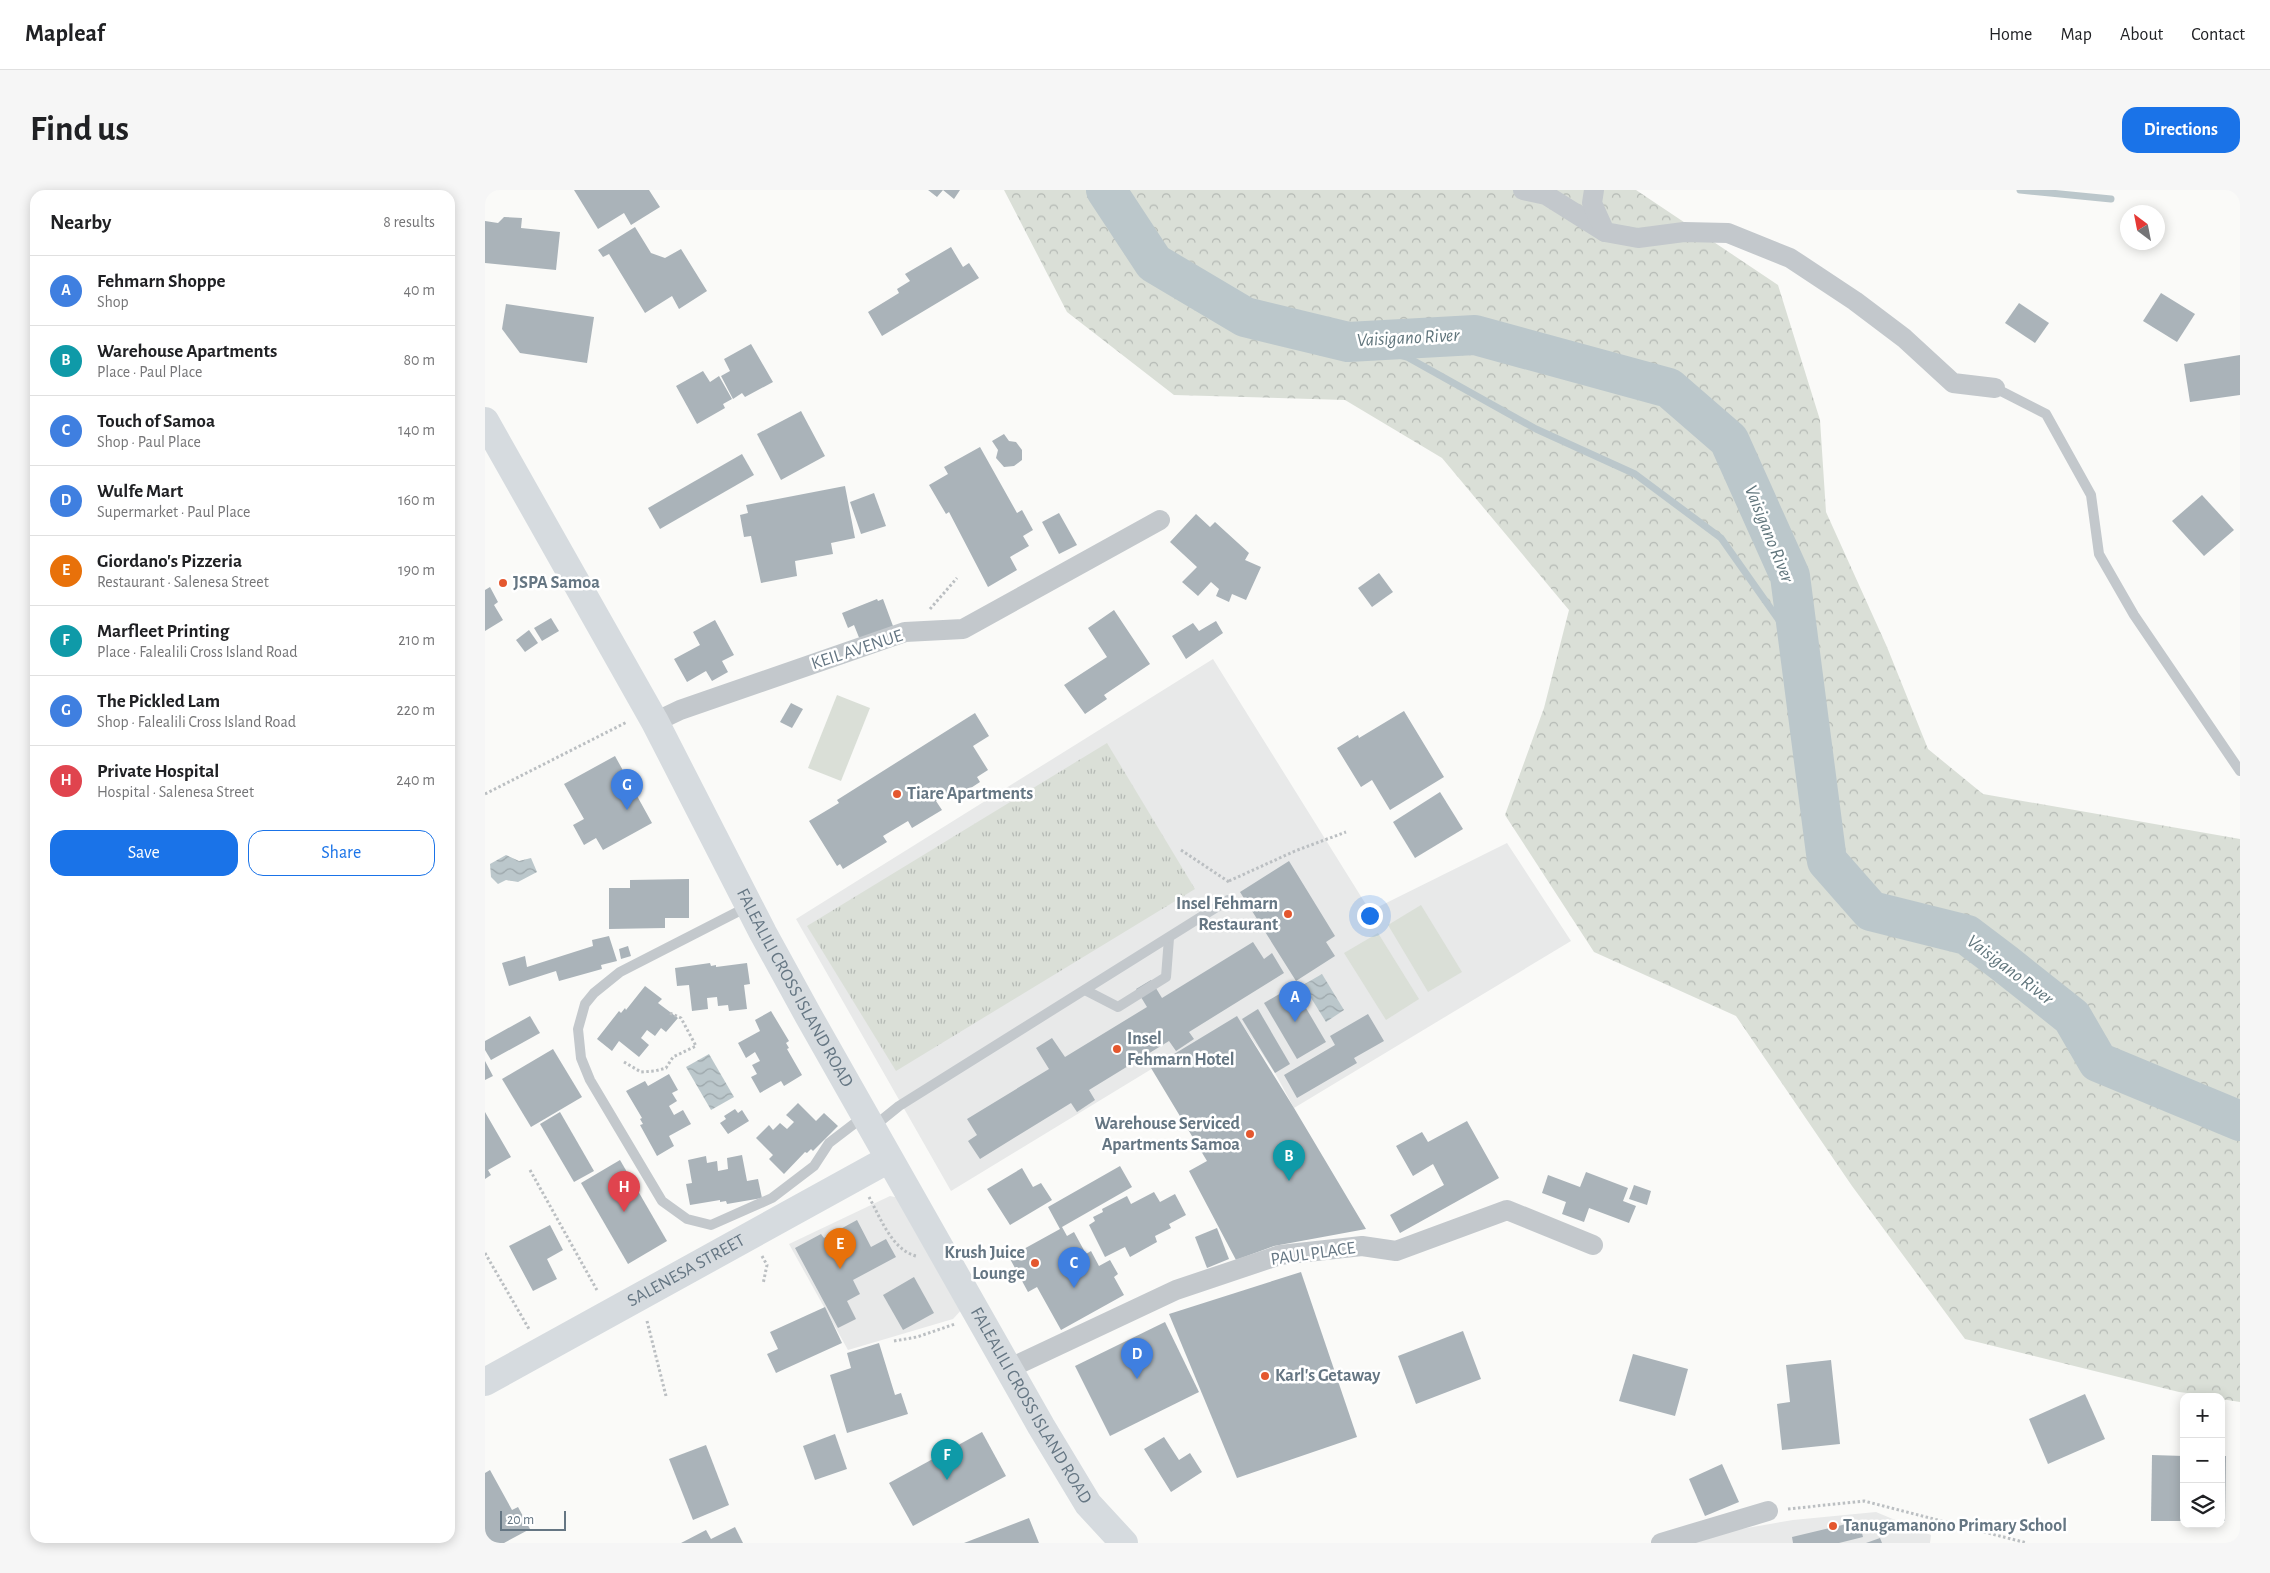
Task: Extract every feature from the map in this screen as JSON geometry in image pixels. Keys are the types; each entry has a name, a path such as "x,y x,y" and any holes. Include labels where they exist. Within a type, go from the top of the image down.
{"main road":[{"name":"FALEALILI CROSS ISLAND ROAD","path":"485,420 652,716 808,1015 889,1159 1010,1368 1041,1426 1088,1504 1124,1543"},
{"name":"SALENESA STREET","path":"485,1382 889,1159"}],"street":[{"path":"1523,190 1546,195 1605,232 1638,238 1684,232 1728,233 1790,258 1855,301 1903,338 1953,383 1995,388"},
{"path":"1594,190 1591,203 1605,232"},
{"name":"KEIL AVENUE","path":"652,716 680,710 910,632 963,629 1160,520"},
{"name":"PAUL PLACE","path":"1010,1368 1176,1290 1281,1255 1362,1246 1396,1251 1507,1210 1593,1245"},
{"path":"1661,1543 1768,1511"}],"lane":[{"path":"1995,388 2046,414 2091,495 2099,554 2134,616 2240,771"},
{"path":"750,906 620,972 594,993 585,1004 578,1029 581,1058 590,1080 662,1201 687,1220 711,1224 772,1198 814,1166 829,1143 899,1106 1228,900"},
{"path":"1085,990 1117,1006 1166,976 1169,938"}],"path":[{"path":"910,632 957,578"},
{"path":"485,794 652,716"},
{"path":"1229,880 1295,851 1346,832"},
{"path":"1181,850 1229,880"},
{"path":"1228,900 1229,880"},
{"path":"624,1062 641,1072 655,1071 666,1068 673,1057 696,1046 681,1018 670,1013"},
{"path":"531,1170 611,1314"},
{"path":"858,1176 892,1238 907,1254 920,1257 941,1248"},
{"path":"485,1252 542,1351"},
{"path":"645,1295 653,1349 666,1396"},
{"path":"893,1341 917,1337 953,1325 978,1313"},
{"path":"1768,1511 1864,1501 2027,1543"}],"shaded area":[{"name":"Insel Fehmarn Hotel","path":"1213,659 1370,911 1507,843 1571,941 1294,1108 1275,1073 1237,1017 951,1191 796,919"},
{"path":"890,1196 904,1199 963,1308 953,1319 848,1350 789,1244"},
{"name":"Tanugamanono Primary School","path":"1876,1512 1931,1535 1930,1543 1693,1543 1724,1532 1793,1520"}],"green space":[{"path":"1004,190 1636,190 1778,285 1820,420 1826,512 1887,647 1928,749 1983,794 2240,839 2240,1402 2225,1400 2225,1393 2179,1392 1965,1339 1852,1186 1736,1016 1594,952 1505,815 1544,708 1569,610 1442,458 1345,400 1174,395 1067,312"},
{"path":"837,695 870,708 841,781 808,768"},
{"path":"1107,743 1195,889 896,1071 807,926"},
{"path":"1421,905 1462,972 1428,992 1388,925"},
{"path":"1378,933 1419,999 1386,1020 1344,953"}],"water":[{"path":"506,855 519,861 531,858 537,872 518,882 506,880 498,884 491,877 490,864"},
{"path":"1322,974 1344,1010 1326,1022 1303,985"},
{"path":"709,1054 734,1097 711,1110 686,1067"}],"building":[{"path":"574,190 649,190 660,207 631,225 624,213 598,229"},
{"path":"928,190 943,190 937,197"},
{"path":"943,190 960,190 954,199"},
{"path":"504,217 522,218 521,228 560,232 556,270 485,263 485,221 498,223"},
{"path":"635,227 651,253 665,258 681,249 707,291 679,309 672,296 645,313 609,254 603,257 598,250"},
{"path":"951,247 963,267 969,263 979,278 882,336 868,312 899,293 897,289 910,281 905,274"},
{"path":"2161,293 2195,314 2177,342 2143,321"},
{"path":"2019,303 2049,323 2035,343 2005,323"},
{"path":"506,304 594,317 587,363 520,353 502,329"},
{"path":"751,344 773,382 745,397 742,393 733,399 721,376 730,371 724,359"},
{"path":"2240,355 2240,395 2190,402 2184,364"},
{"path":"703,371 710,382 719,376 732,399 723,404 725,408 697,424 676,386"},
{"path":"801,411 825,456 781,480 757,434"},
{"path":"1004,434 1009,441 1016,442 1022,450 1022,460 1014,466 1004,467 996,458 998,450 992,441"},
{"path":"980,447 1017,513 1022,510 1033,530 1023,536 1029,546 1010,557 1017,570 988,587 949,512 946,514 929,485 948,474 944,467"},
{"path":"742,454 754,475 660,529 648,508"},
{"path":"845,486 855,538 831,543 833,554 795,561 797,576 761,583 751,536 744,537 740,515 748,513 746,505"},
{"path":"874,493 886,526 861,534 850,502"},
{"path":"2202,495 2234,530 2204,556 2172,521"},
{"path":"1059,513 1077,545 1059,554 1042,522"},
{"path":"1196,514 1210,527 1215,522 1249,553 1245,560 1261,567 1246,600 1232,594 1229,602 1216,596 1219,589 1211,582 1198,596 1182,582 1197,567 1170,542"},
{"path":"1379,573 1393,592 1372,607 1358,588"},
{"path":"490,587 498,602 494,605 503,620 485,631 485,590"},
{"path":"877,599 878,601 883,599 893,626 860,640 854,625 848,628 842,613"},
{"path":"1114,610 1150,664 1104,695 1107,699 1085,714 1064,685 1107,657 1088,628"},
{"path":"551,618 559,631 542,641 534,628"},
{"path":"715,620 734,655 722,661 728,672 712,681 706,671 687,682 674,659 700,645 693,632"},
{"path":"1216,621 1223,633 1186,659 1172,636 1193,623 1199,631"},
{"path":"529,630 538,643 525,652 516,640"},
{"path":"791,703 803,709 792,728 780,722"},
{"path":"1404,711 1444,777 1390,810 1372,780 1361,787 1337,748 1358,735 1359,738"},
{"name":"Tiare Apartments","path":"975,713 989,736 973,746 988,770 977,777 980,782 957,797 953,790 936,801 942,810 912,828 908,821 883,836 887,842 843,869 840,864 837,866 809,821 839,803 837,800"},
{"path":"615,756 652,823 603,850 596,838 584,845 573,825 584,819 564,784"},
{"path":"1440,792 1463,829 1415,858 1393,822"},
{"name":"Insel Fehmarn Restaurant","path":"1289,861 1335,936 1326,942 1335,956 1296,981 1240,892"},
{"path":"689,879 689,918 665,918 665,928 609,929 609,888 630,888 630,880"},
{"path":"609,936 617,961 601,965 602,969 559,981 556,971 509,986 502,963 525,956 527,967 593,946 592,940"},
{"name":"Insel Fehmarn Hotel","path":"1253,942 1264,959 1272,953 1284,973 1189,1032 1194,1039 1176,1051 1169,1041 1089,1090 1095,1100 1077,1112 1071,1103 980,1159 968,1141 977,1135 967,1119 1049,1069 1036,1048 1052,1038 1065,1057 1147,1007 1136,989 1151,980 1162,998"},
{"path":"628,946 631,956 621,959 619,949"},
{"path":"710,963 711,966 716,965 716,967 747,963 750,984 744,985 747,1009 729,1011 728,1005 718,1006 717,997 707,998 708,1009 692,1011 689,985 677,986 675,968"},
{"path":"645,986 662,999 658,1003 678,1018 666,1032 661,1028 655,1036 647,1030 641,1038 649,1045 639,1057 619,1041 612,1051 597,1039 619,1011 621,1013 625,1008 626,1010"},
{"path":"1293,986 1326,1042 1297,1059 1264,1003"},
{"path":"1258,1009 1290,1064 1275,1073 1242,1019"},
{"path":"771,1011 789,1041 786,1043 789,1048 787,1049 802,1075 784,1086 781,1081 760,1093 751,1077 757,1074 752,1065 760,1061 755,1052 746,1058 738,1043 760,1031 755,1020"},
{"path":"1368,1014 1384,1041 1354,1058 1357,1063 1297,1098 1284,1075 1335,1045 1330,1036"},
{"path":"530,1016 540,1033 491,1060 485,1050 485,1041"},
{"name":"Warehouse Serviced Apartments Samoa","path":"1237,1016 1366,1229 1274,1246 1236,1260 1189,1171 1207,1161 1151,1068"},
{"path":"553,1049 582,1097 531,1127 502,1079"},
{"path":"485,1061 493,1076 485,1080"},
{"path":"669,1074 678,1090 672,1093 677,1101 669,1106 674,1115 683,1110 691,1124 669,1136 674,1146 657,1156 640,1125 643,1124 640,1119 642,1118 626,1091 645,1081 648,1086"},
{"path":"798,1103 816,1121 824,1113 838,1126 813,1151 811,1149 807,1153 805,1152 784,1174 769,1159 773,1155 756,1138 769,1125 773,1130 780,1123 787,1129 794,1122 786,1115"},
{"path":"735,1109 738,1113 742,1110 749,1121 728,1134 720,1123 726,1119 724,1116"},
{"path":"485,1112 511,1157 488,1170 491,1175 485,1179"},
{"path":"560,1112 594,1171 574,1182 540,1124"},
{"path":"1467,1121 1499,1178 1400,1233 1390,1215 1444,1185 1433,1164 1413,1176 1396,1146 1422,1132 1428,1142"},
{"path":"742,1155 747,1181 758,1179 762,1198 727,1204 726,1201 720,1202 720,1200 690,1205 686,1184 692,1183 688,1160 706,1156 707,1163 717,1161 718,1171 728,1169 727,1158"},
{"path":"620,1160 667,1241 628,1264 581,1183"},
{"path":"1120,1166 1132,1187 1062,1227 1067,1236 1074,1232 1086,1254 1091,1251 1099,1266 1110,1260 1118,1274 1114,1277 1124,1295 1061,1330 1037,1287 1028,1292 1009,1257 1060,1229 1048,1207"},
{"path":"1022,1168 1033,1187 1041,1183 1052,1200 1010,1225 987,1189"},
{"path":"1586,1172 1628,1188 1623,1201 1636,1206 1629,1223 1589,1208 1584,1222 1562,1214 1566,1202 1542,1193 1548,1175 1580,1187"},
{"path":"1634,1185 1651,1191 1647,1205 1629,1199"},
{"path":"1154,1192 1160,1202 1175,1194 1186,1215 1169,1224 1171,1228 1155,1236 1157,1242 1130,1257 1125,1247 1105,1257 1089,1225 1095,1221 1093,1217 1103,1212 1102,1209 1127,1196 1131,1204"},
{"path":"857,1220 871,1247 886,1239 896,1257 853,1280 860,1294 847,1301 856,1319 838,1328 795,1248 821,1234 824,1238"},
{"path":"550,1225 563,1250 547,1259 557,1279 533,1291 509,1246"},
{"path":"1217,1228 1229,1259 1207,1268 1195,1237"},
{"name":"Karl's Getaway","path":"1301,1272 1357,1437 1237,1478 1169,1314"},
{"path":"914,1277 934,1313 903,1330 883,1295"},
{"path":"825,1307 842,1343 776,1373 767,1354 778,1349 770,1332"},
{"path":"1165,1322 1199,1392 1110,1436 1075,1366"},
{"path":"1463,1331 1481,1379 1416,1404 1398,1356"},
{"path":"879,1343 895,1395 901,1393 908,1414 847,1433 830,1375 851,1368 847,1353"},
{"path":"1633,1354 1688,1369 1675,1416 1619,1401"},
{"path":"1831,1360 1840,1444 1782,1450 1777,1404 1790,1402 1786,1365"},
{"path":"2085,1394 2105,1439 2048,1464 2029,1419"},
{"path":"982,1432 1006,1476 913,1526 889,1483"},
{"path":"835,1434 847,1469 815,1480 803,1446"},
{"path":"1164,1437 1179,1460 1190,1453 1202,1472 1171,1492 1144,1449"},
{"path":"706,1445 729,1505 693,1520 669,1459"},
{"path":"2152,1455 2180,1456 2180,1521 2151,1521"},
{"path":"2225,1456 2226,1456 2225,1521"},
{"path":"1722,1464 1739,1502 1705,1516 1689,1479"},
{"path":"490,1470 512,1510 518,1507 530,1529 504,1543 485,1543 485,1473"},
{"path":"1029,1518 1039,1543 964,1543"},
{"path":"1859,1521 1863,1537 1839,1543 1793,1543 1792,1537"},
{"path":"735,1527 743,1543 681,1543 706,1530 711,1539"},
{"path":"1880,1538 1882,1543 1866,1543"}],"waterway":[{"name":"Vaisigano River","path":"1106,190 1154,263 1245,317 1348,342 1475,335 1669,388 1729,440 1790,576 1827,861 1871,911 1967,935 2072,1017 2098,1062 2240,1121"},
{"path":"2020,190 2111,199"},
{"path":"1348,342 1407,357 1536,429 1635,474 1721,538 1800,650"}],"place":[{"name":"JSPA Samoa","path":"503,583"},
{"name":"Tiare Apartments","path":"897,794"},
{"name":"The Pickled Lam","path":"627,810"},
{"name":"Insel Fehmarn Restaurant","path":"1288,914"},
{"name":"Fehmarn Shoppe","path":"1295,1022"},
{"name":"Insel Fehmarn Hotel","path":"1117,1049"},
{"name":"Warehouse Serviced Apartments Samoa","path":"1250,1134"},
{"name":"Warehouse Apartments","path":"1289,1181"},
{"name":"Private Hospital","path":"624,1212"},
{"name":"Krush Juice Lounge","path":"1035,1263"},
{"name":"Giordano's Pizzeria","path":"840,1269"},
{"name":"Touch of Samoa","path":"1074,1288"},
{"name":"Karl's Getaway","path":"1265,1376"},
{"name":"Wulfe Mart","path":"1137,1379"},
{"name":"Marfleet Printing","path":"947,1480"},
{"name":"Tanugamanono Primary School","path":"1833,1526"}]}
